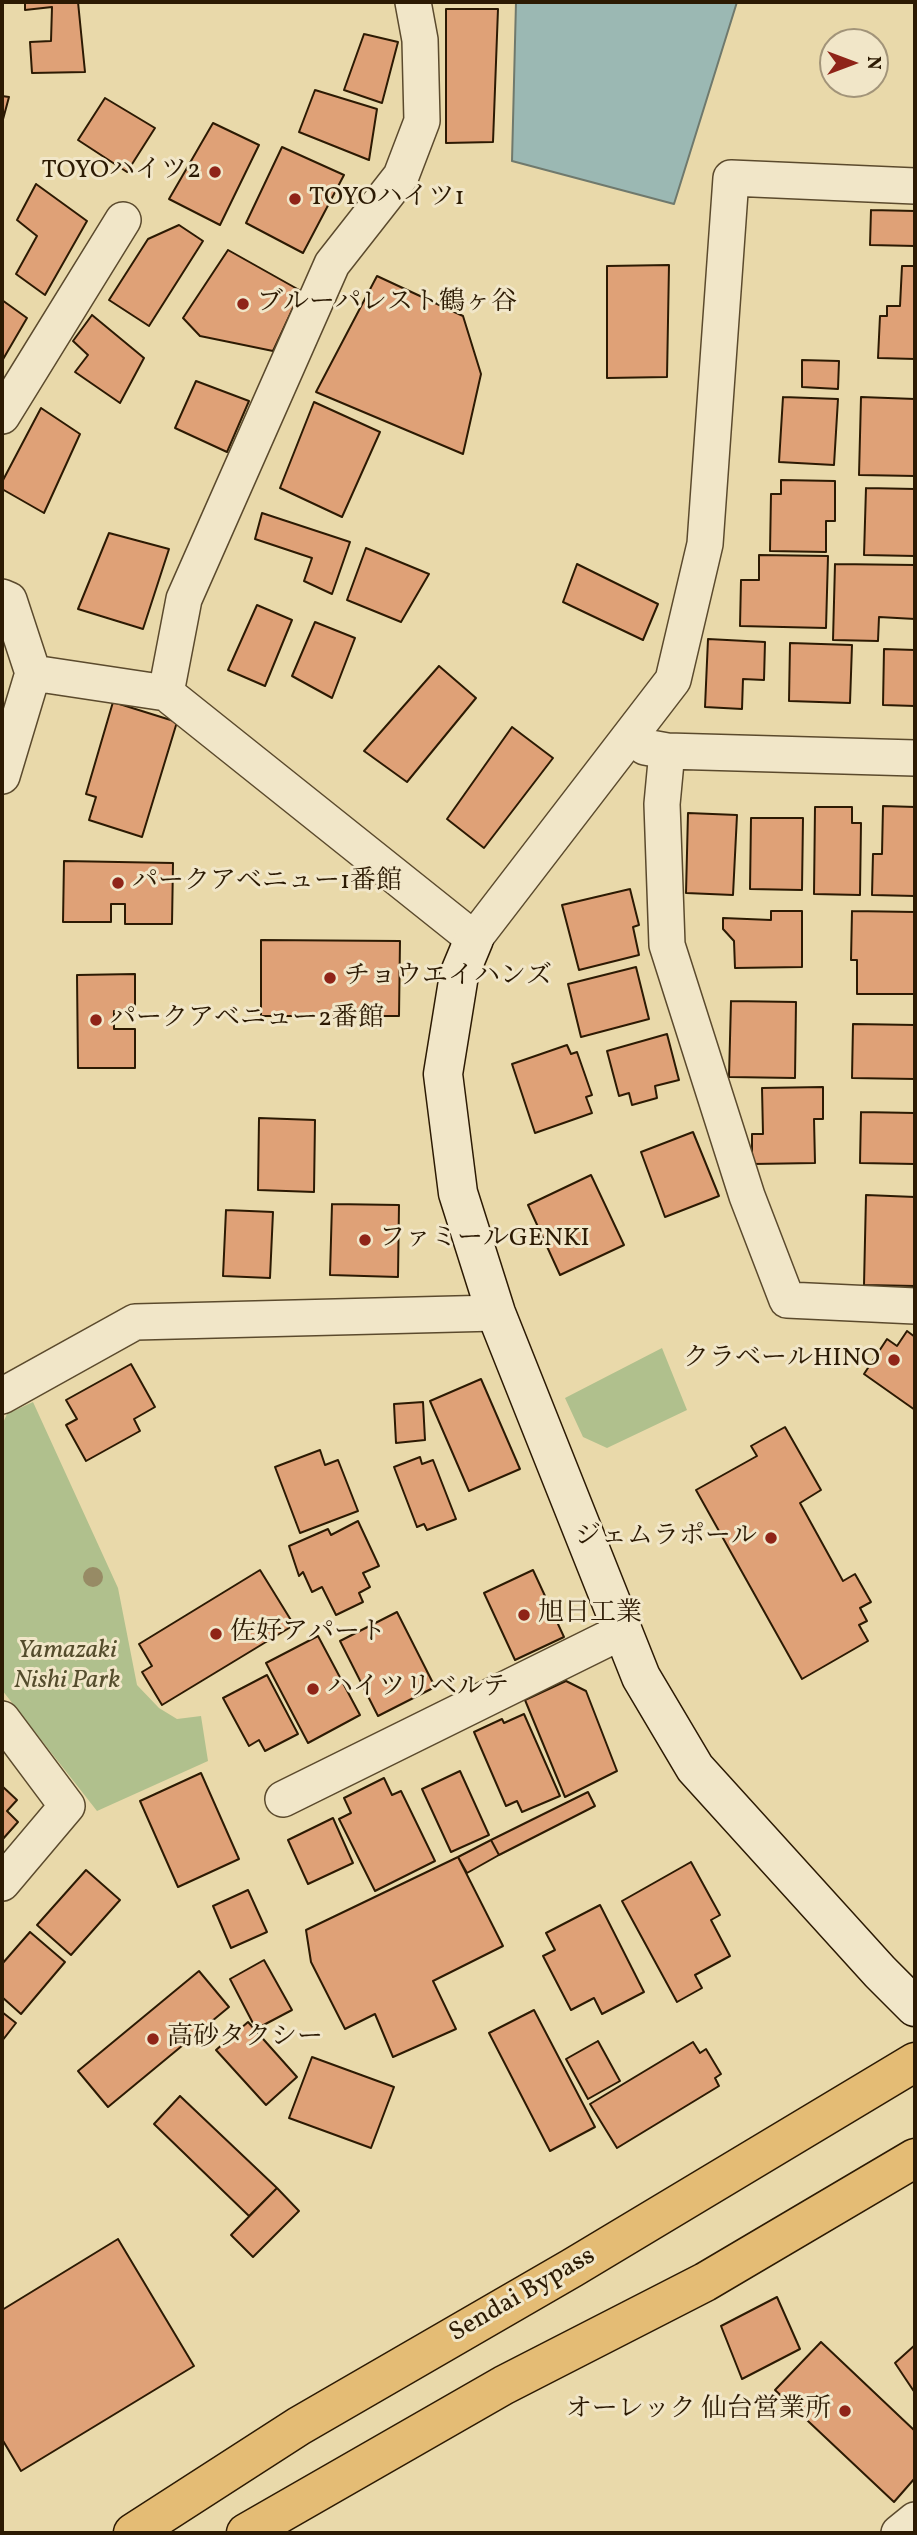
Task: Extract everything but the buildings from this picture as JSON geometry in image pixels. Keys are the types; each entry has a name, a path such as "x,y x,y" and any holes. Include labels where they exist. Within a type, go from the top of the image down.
{"highway":[{"name":"Sendai Bypass","path":"133,2533 299,2426 572,2268 915,2062"},
{"path":"246,2533 504,2385 705,2282 915,2158"}],"street":[{"path":"166,693 184,598 332,264 401,176 422,121 420,40 413,2"},
{"path":"915,186 731,178 705,544 673,680 474,939 459,975 443,1074 458,1193 496,1313 641,1677 695,1768 915,2007"},
{"path":"2,416 123,220"},
{"path":"2,597 9,600 33,673 2,776"},
{"path":"33,673 166,693 474,939"},
{"path":"624,744 667,751 915,758"},
{"path":"667,751 662,804 667,945 747,1196 787,1300 915,1306"},
{"path":"2,1396 135,1322 496,1313"},
{"path":"283,1799 623,1631"},
{"path":"2,1719 67,1806 2,1883"},
{"path":"899,2533 915,2520"}],"green space":[{"path":"662,1348 687,1410 607,1448 583,1437 565,1398"},
{"name":"Yamazaki Nishi Park","path":"33,1402 118,1588 137,1685 159,1708 177,1719 201,1716 208,1761 97,1811 2,1690 2,1425 7,1414"}],"water":[{"path":"516,2 737,2 674,204 512,161"}],"place":[{"name":"TOYOハイツ2","path":"215,172"},
{"name":"TOYOハイツ1","path":"295,199"},
{"name":"ブルーパレスト鶴ヶ谷","path":"243,304"},
{"name":"パークアベニュー1番館","path":"118,883"},
{"name":"チョウエイハンズ","path":"330,978"},
{"name":"パークアベニュー2番館","path":"96,1020"},
{"name":"ファミールGENKI","path":"365,1240"},
{"name":"クラベールHINO","path":"894,1360"},
{"name":"ジェムラポール","path":"771,1538"},
{"name":"旭日工業","path":"524,1615"},
{"name":"佐好アパート","path":"216,1634"},
{"name":"ハイツリベルテ","path":"313,1689"},
{"name":"高砂タクシー","path":"153,2039"},
{"name":"オーレック 仙台営業所","path":"845,2411"}]}
